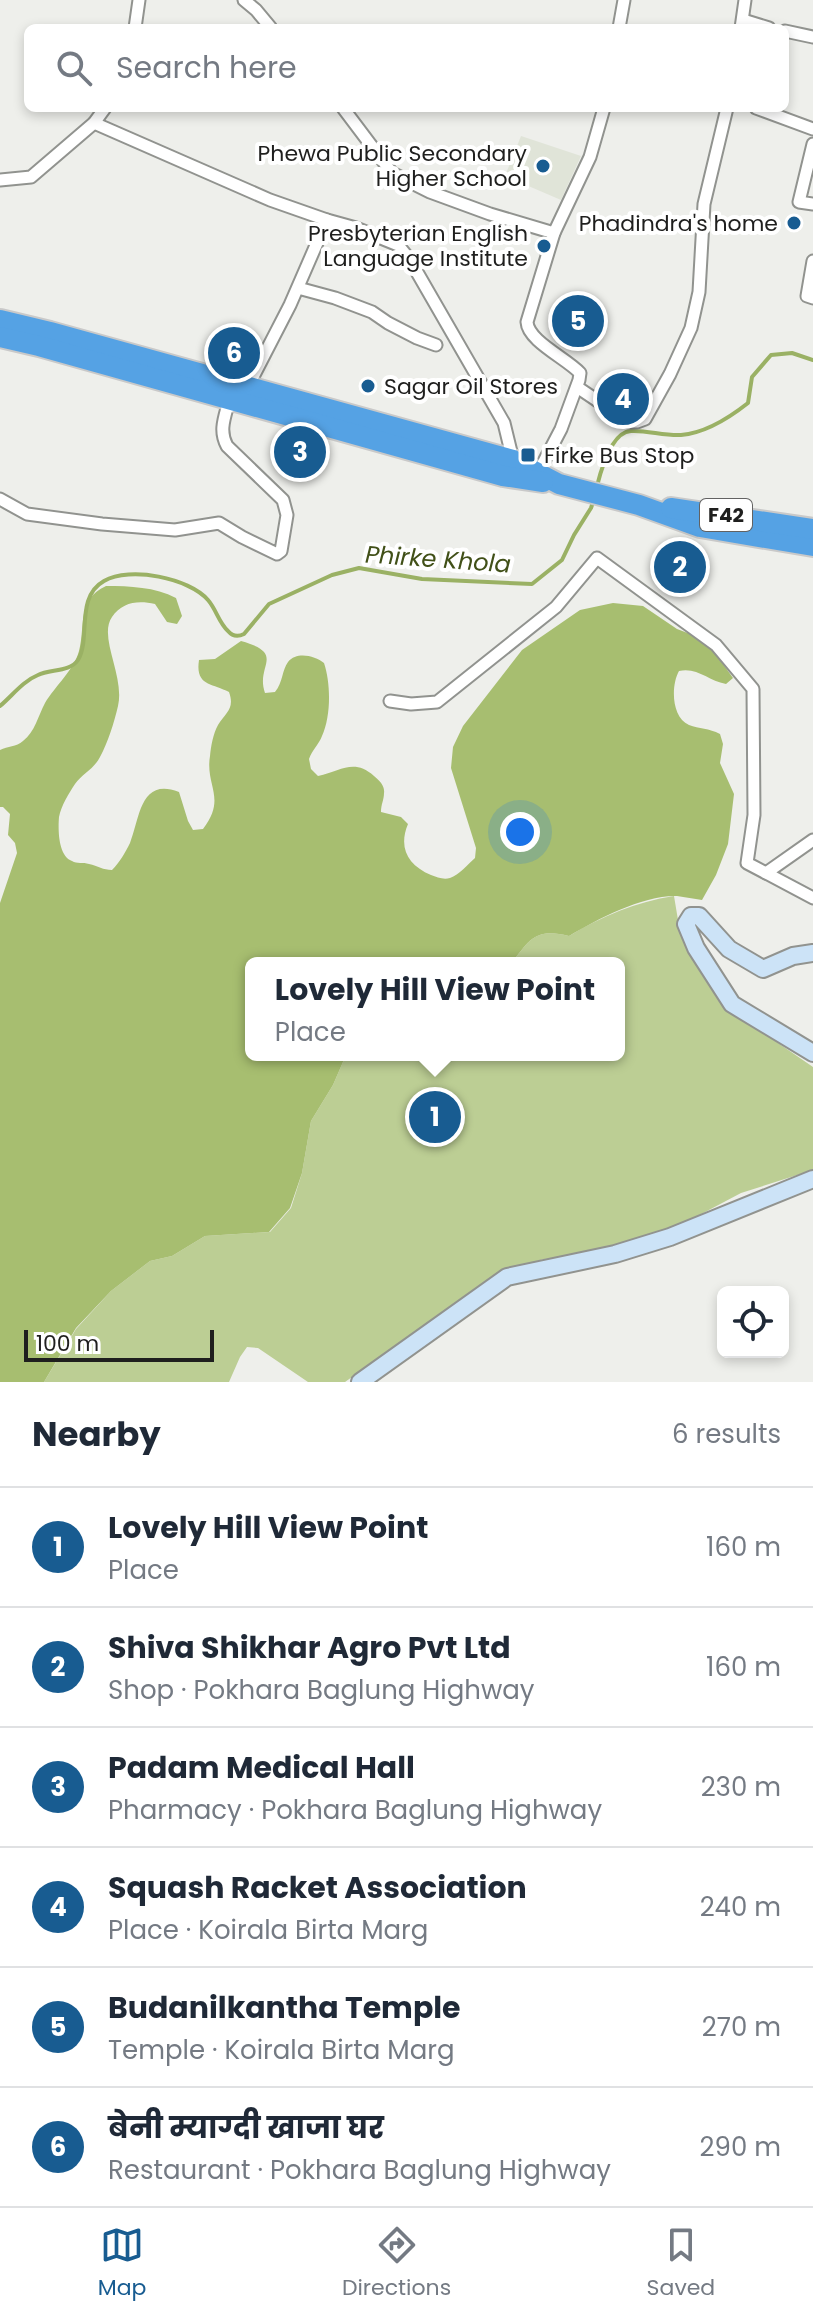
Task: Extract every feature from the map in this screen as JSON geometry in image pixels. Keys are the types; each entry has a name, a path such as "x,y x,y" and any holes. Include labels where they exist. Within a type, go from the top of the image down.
{"highway":[{"name":"F42","path":"0,320 503,476 559,484 639,505 700,527 813,546"},
{"name":"F42","path":"0,337 513,460 559,484"},
{"name":"F42","path":"639,505 813,529"}],"street":[{"path":"136,24 139,0"},
{"path":"244,0 268,24"},
{"path":"620,24 624,0"},
{"path":"742,24 745,0"},
{"path":"789,32 813,37"},
{"path":"0,180 31,177 94,123 102,112"},
{"path":"346,112 392,173 430,192 554,233"},
{"path":"538,473 561,429 580,373 530,334 527,322 554,233 590,157 603,112"},
{"path":"577,387 629,422 637,422 645,419 670,374 691,328 699,292 704,204 726,112"},
{"path":"767,112 813,129"},
{"path":"94,123 270,200 398,245 410,260 504,423 513,460"},
{"path":"813,144 799,202 813,204"},
{"path":"0,499 27,514 102,524 175,530 219,523 277,554 283,547 287,515 283,500 227,446 222,427 227,408 244,394 298,288 327,220"},
{"path":"813,261 807,296 813,298"},
{"path":"298,288 372,312 417,338 436,345"},
{"path":"390,701 411,704 437,702 556,607 597,558 716,645 753,689 754,815 747,863 813,898"},
{"path":"766,873 813,840"},
{"path":"813,953 793,956 763,969 729,949 699,916 691,916 686,924 696,948 732,1004 813,1053"},
{"path":"360,1382 507,1277 615,1254 670,1237 813,1179"}],"shaded area":[{"name":"Phewa Public Secondary Higher School","path":"521,136 581,156 561,200 505,176"}],"green space":[{"path":"106,586 160,591 176,598 182,616 177,624 167,622 155,604 143,602 126,605 112,617 108,635 118,682 116,712 100,757 75,784 59,817 61,848 67,858 74,862 112,870 130,843 144,802 156,790 179,792 193,830 203,829 214,809 209,766 212,740 231,702 229,692 202,679 199,660 215,659 241,641 255,646 266,656 265,693 275,692 286,665 292,659 306,656 324,663 328,680 328,710 322,736 309,759 311,769 318,776 354,767 374,776 384,788 381,812 401,817 408,824 404,841 411,861 431,875 445,879 453,877 475,858 476,848 451,768 453,747 463,726 522,650 580,610 613,603 643,606 677,629 706,640 733,678 726,684 692,671 679,671 674,692 676,708 683,721 720,734 723,744 720,763 734,794 728,844 702,900 677,896 650,899 607,916 569,936 549,933 535,937 516,957 245,957 245,1061 343,1061 311,1121 302,1173 290,1208 269,1232 205,1236 172,1256 150,1261 111,1291 76,1328 44,1382 0,1382 0,903 17,853 15,843 8,835 10,814 0,807 0,750 20,743 31,733 45,703 77,658 86,606"},
{"path":"674,896 688,949 721,1004 813,1067 813,1170 741,1193 673,1229 579,1257 544,1259 504,1271 345,1382 308,1382 258,1348 247,1347 229,1382 44,1382 76,1329 111,1291 150,1261 172,1256 205,1236 270,1232 291,1208 302,1173 311,1121 343,1061 625,1061 625,957 516,957 530,941 542,934 569,936 594,922 646,902"}],"waterway":[{"name":"Phirke Khola","path":"597,486 608,453 624,433 637,431 681,435 708,428 748,403 752,377 771,355 792,353 813,360"},
{"name":"Phirke Khola","path":"0,706 33,678 70,667 78,660 90,597 95,588 115,577 143,575 174,580 187,586 208,600 230,633 240,636 269,604 332,575 359,568 422,579 532,584 562,560 594,499"}],"place":[{"name":"Phewa Public Secondary Higher School","path":"543,166"},
{"name":"Phadindra's home","path":"794,223"},
{"name":"Presbyterian English Language Institute","path":"544,246"},
{"name":"Budanilkantha Temple","path":"578,321"},
{"name":"बेनी म्याग्दी खाजा घर","path":"234,353"},
{"name":"Sagar Oil Stores","path":"368,386"},
{"name":"Squash Racket Association","path":"623,399"},
{"name":"Padam Medical Hall","path":"300,452"},
{"name":"Firke Bus Stop","path":"528,455"},
{"name":"Shiva Shikhar Agro Pvt Ltd","path":"680,567"},
{"name":"Lovely Hill View Point","path":"435,1117"}]}
